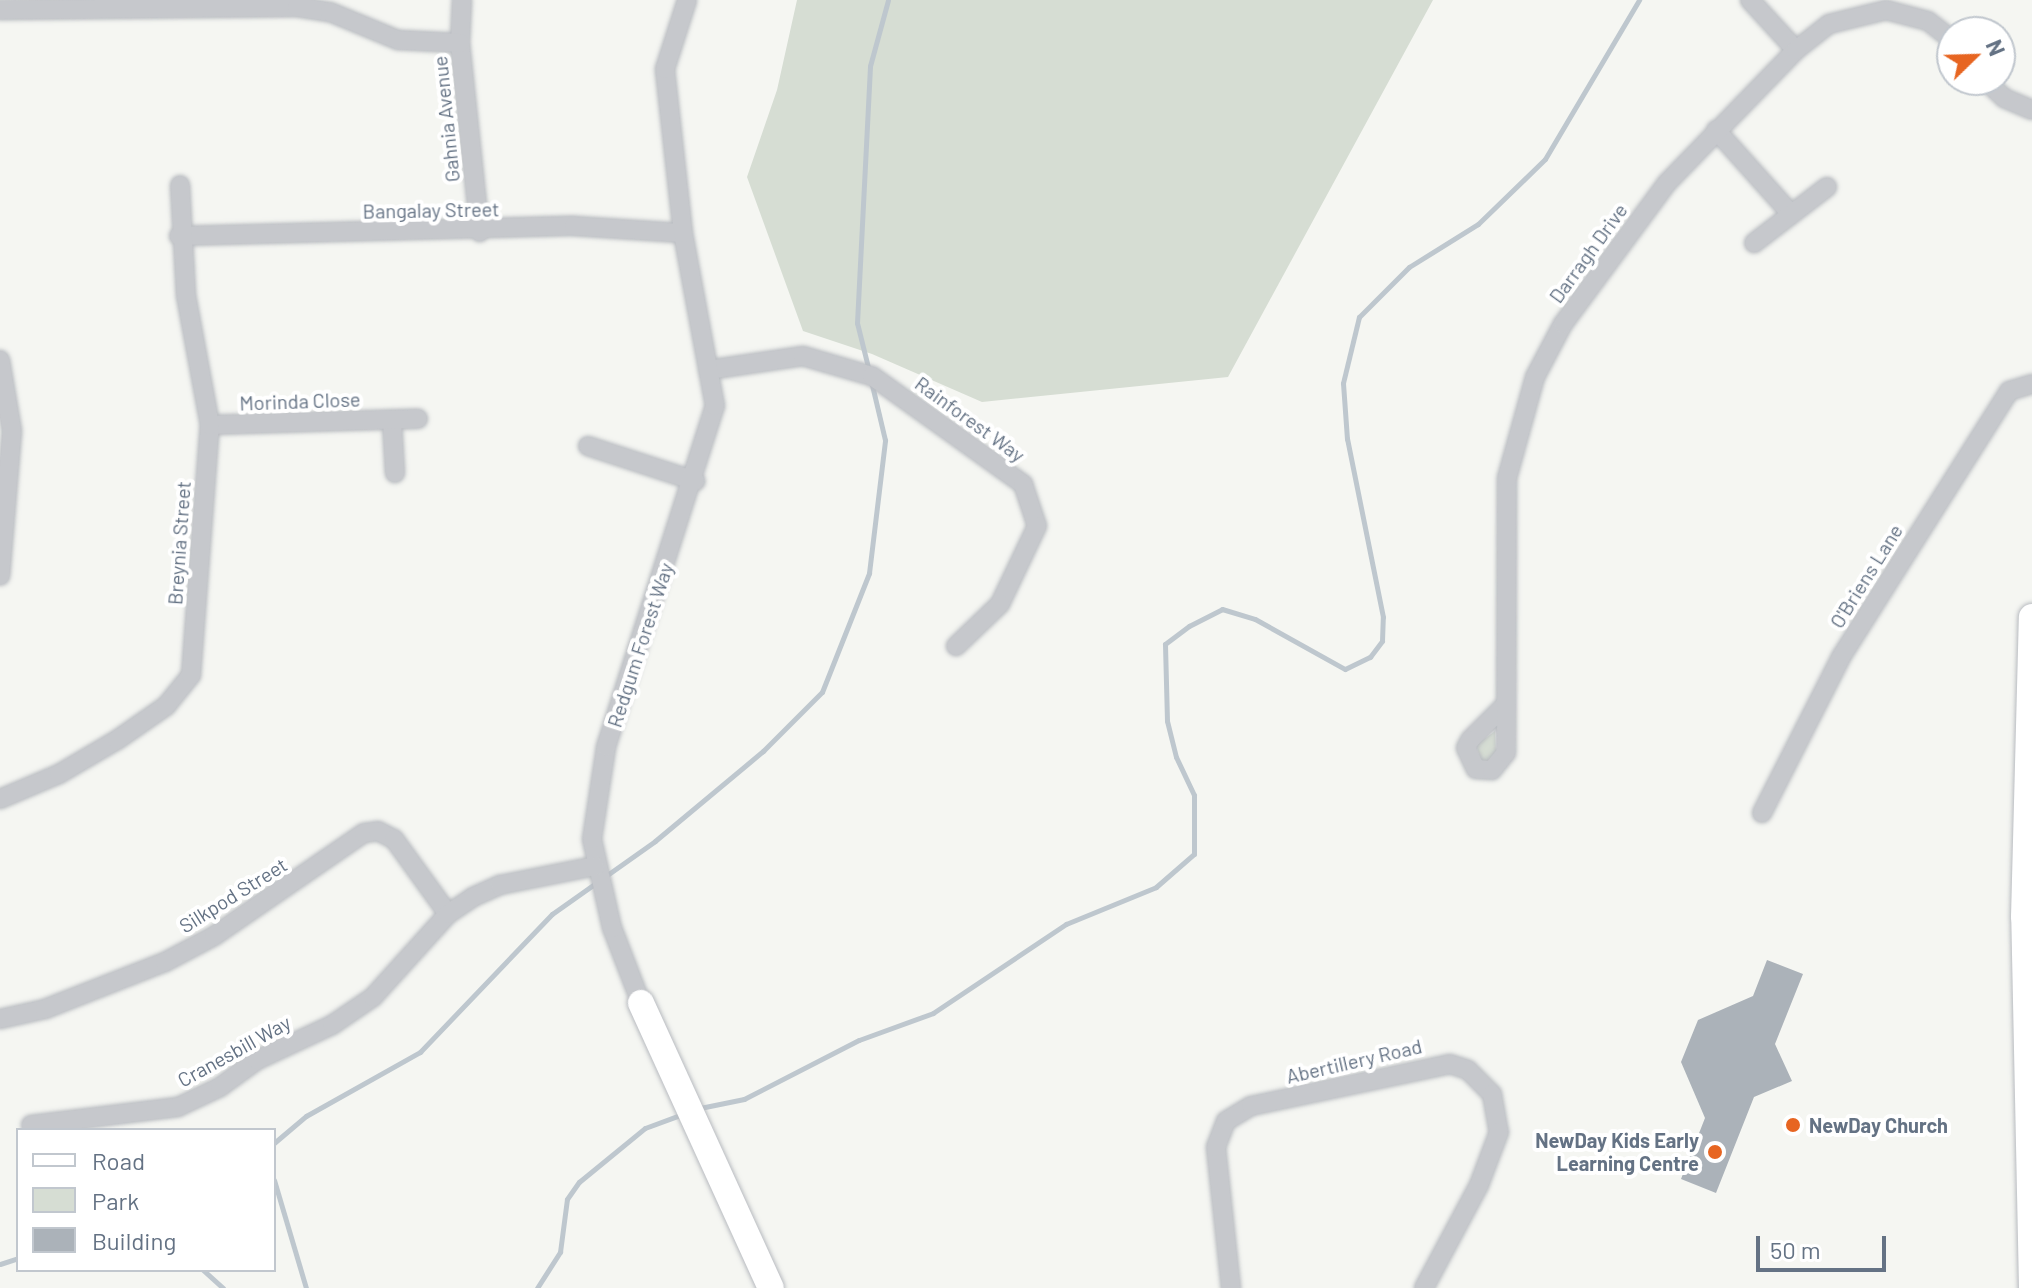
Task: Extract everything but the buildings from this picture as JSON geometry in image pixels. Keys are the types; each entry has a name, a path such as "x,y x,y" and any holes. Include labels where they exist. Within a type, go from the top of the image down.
{"street":[{"name":"Gahnia Avenue","path":"462,0 460,43 480,232"},
{"name":"Redgum Forest Way","path":"687,0 665,69 683,233 715,406 695,481 606,747 592,839 595,866 641,1003 766,1279"},
{"path":"1750,0 1796,50"},
{"path":"0,10 297,7 330,12 398,40 460,43"},
{"name":"Darragh Drive","path":"1505,705 1507,478 1535,377 1563,324 1667,183 1796,50 1829,24 1886,10 1928,21 1936,27"},
{"path":"2002,96 2032,110"},
{"path":"1716,130 1791,214"},
{"name":"Breynia Street","path":"0,799 105,747 183,690 193,660 210,425 179,236 180,185"},
{"path":"1754,243 1827,187"},
{"name":"Bangalay Street","path":"179,236 480,232 574,226 683,233"},
{"name":"Rainforest Way","path":"708,370 803,356 872,376 1023,484 1037,526 1000,604 956,646"},
{"path":"0,360 12,431 0,576"},
{"name":"O'Briens Lane","path":"1762,813 1841,657 2009,391 2032,384"},
{"name":"Morinda Close","path":"210,425 418,419"},
{"path":"392,421 395,473"},
{"path":"588,446 695,481"},
{"path":"2032,617 2024,917 2032,1288"},
{"name":"Silkpod Street","path":"0,1019 45,1009 165,962 237,921 364,833 378,831 394,839 448,914"},
{"name":"Cranesbill Way","path":"31,1125 61,1126 178,1107 220,1087 257,1060 332,1025 373,997 448,914 500,885 595,866"},
{"name":"Abertillery Road","path":"1231,1288 1216,1147 1226,1121 1251,1106 1450,1064 1468,1070 1492,1094 1499,1132 1479,1185 1424,1288"}],"green space":[{"path":"797,0 1433,0 1228,377 982,402 872,354 803,331 747,177 777,90"},
{"path":"1495,731 1496,752 1492,761 1482,763 1476,745"}],"waterway":[{"path":"869,371 857,323 870,66 888,0"},
{"path":"700,1108 744,1099 859,1040 933,1013 1066,924 1156,887 1194,854 1194,795 1176,757 1167,721 1165,644 1189,626 1222,609 1255,619 1345,669 1370,657 1382,641 1383,617 1347,439 1343,383 1359,317 1409,267 1478,224 1545,159 1639,0"},
{"path":"276,1141 306,1116 420,1052 552,914 655,841 763,751 822,692 869,573 885,440 871,381"},
{"path":"537,1288 560,1252 567,1199 579,1182 645,1128 683,1114"},
{"path":"276,1187 306,1288"},
{"path":"0,1264 16,1259"},
{"path":"205,1272 223,1288"}],"place":[{"name":"NewDay Church","path":"1793,1125"},
{"name":"NewDay Kids Early Learning Centre","path":"1715,1152"}]}
